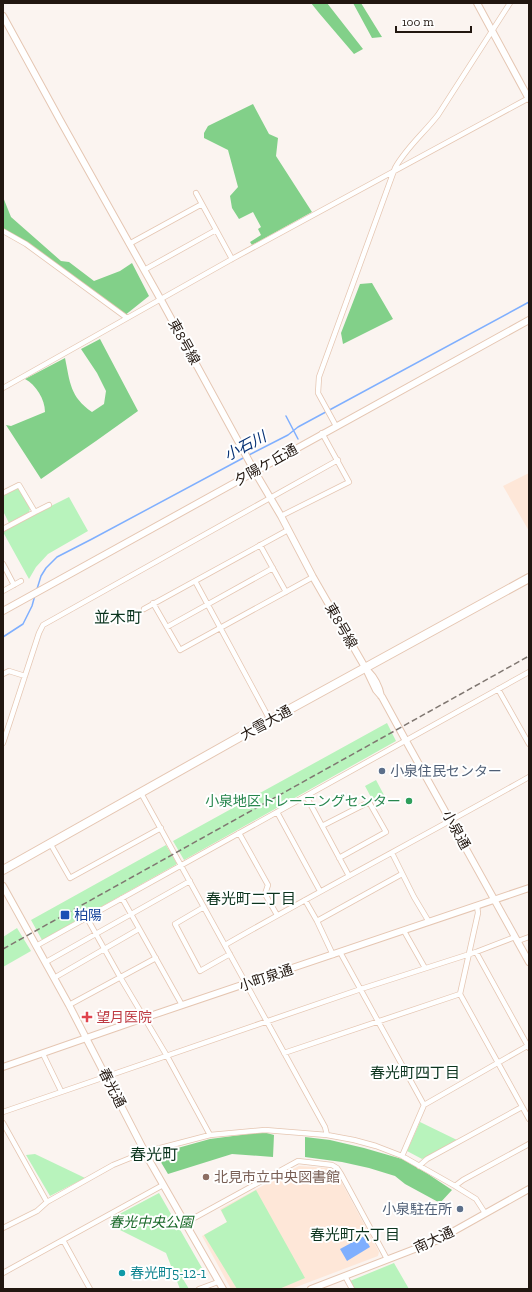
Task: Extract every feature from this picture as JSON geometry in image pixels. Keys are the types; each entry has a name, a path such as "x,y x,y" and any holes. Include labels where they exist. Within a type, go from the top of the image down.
{"highway":[{"name":"大雪大通","path":"3,870 270,720 366,669 529,578"}],"street":[{"path":"3,388 232,259 529,98 476,3"},
{"path":"336,426 318,393 319,378 394,168 401,156 427,129 438,115 457,83 510,3"},
{"name":"東8号線","path":"3,16 255,472 281,516 313,577 366,669"},
{"path":"196,193 232,259"},
{"path":"129,244 202,204"},
{"path":"144,270 216,230"},
{"path":"3,231 26,244 127,318"},
{"name":"夕陽ケ丘通","path":"3,611 529,320"},
{"path":"281,516 349,482 322,434"},
{"path":"3,743 39,633 43,625 338,460"},
{"path":"3,493 19,485 35,512"},
{"path":"3,529 48,504"},
{"path":"144,609 288,530"},
{"path":"260,545 286,592"},
{"path":"3,564 14,585"},
{"path":"167,627 273,568"},
{"path":"153,603 180,650 313,577"},
{"path":"3,591 21,581"},
{"path":"195,582 270,720"},
{"name":"小泉通","path":"366,669 376,690 382,697 529,962"},
{"path":"3,674 9,671 25,676"},
{"path":"36,946 529,672"},
{"path":"498,689 529,744"},
{"path":"225,945 320,891 451,821 529,777"},
{"path":"141,793 325,1127 327,1135"},
{"path":"306,796 349,876"},
{"path":"322,826 369,802 386,832 339,858"},
{"path":"277,812 320,891"},
{"path":"50,843 70,878 161,828"},
{"path":"239,833 268,885 265,894 277,915"},
{"path":"392,852 402,874 429,922"},
{"path":"317,921 402,874"},
{"path":"46,962 190,881"},
{"name":"春光通","path":"3,886 87,1038 163,1185 223,1289"},
{"name":"小町泉通","path":"3,1067 529,888"},
{"path":"122,898 182,1005"},
{"path":"305,900 334,955"},
{"path":"477,906 478,913 460,994 529,1119"},
{"path":"204,907 175,924 200,971 230,954"},
{"path":"87,918 167,1056 210,1135"},
{"path":"54,978 139,929"},
{"path":"404,931 425,968"},
{"path":"3,1112 469,953 516,939 529,937"},
{"path":"340,952 424,1105"},
{"path":"402,1156 424,1105 529,1046 476,952"},
{"path":"69,1005 156,958"},
{"path":"284,1053 460,994"},
{"path":"43,1054 61,1091"},
{"path":"419,1166 428,1159 522,1107"},
{"path":"3,1122 47,1202"},
{"path":"3,1228 37,1211 47,1202 113,1165 145,1152 210,1135 265,1130 327,1135 376,1146 402,1156 455,1186 476,1199 485,1213"},
{"path":"455,1186 463,1180 529,1144"},
{"path":"185,1224 298,1161 332,1165 337,1168 341,1174 387,1259"},
{"path":"3,1273 163,1185"},
{"name":"南大通","path":"311,1289 320,1288 345,1276 438,1240 529,1189"},
{"path":"63,1240 90,1289"},
{"path":"345,1276 352,1289"},
{"path":"199,1289 218,1282"}],"shaded area":[{"path":"529,473 529,531 503,486"},
{"path":"299,1166 329,1168 336,1172 379,1252 378,1256 291,1289 231,1289 202,1236 227,1222 220,1209"}],"green space":[{"path":"311,3 327,3 363,49 354,54"},
{"path":"353,3 361,3 382,37 372,38"},
{"path":"253,104 269,134 278,138 276,156 312,212 252,245 250,242 261,235 258,229 261,227 253,212 239,219 232,208 230,196 238,187 228,150 204,138 204,133 208,126"},
{"path":"3,197 11,217 61,261 69,262 94,281 120,271 132,263 149,296 124,316 3,231"},
{"path":"372,283 393,319 343,344 341,333 360,284"},
{"path":"100,339 138,411 41,479 6,425 11,426 45,412 42,397 33,385 25,379 65,358 70,382 75,395 79,401 92,412 104,404 106,391 97,373 81,349"},
{"path":"17,488 20,489 30,509 29,512 9,523 3,511 3,496"},
{"path":"69,497 88,531 48,554 36,567 29,579 3,532"},
{"path":"387,723 396,741 184,860 173,841"},
{"path":"376,780 384,795 373,801 365,786"},
{"path":"166,845 177,864 42,940 31,920"},
{"path":"17,928 31,951 3,967 3,937"},
{"path":"420,1122 457,1140 422,1159 407,1151"},
{"path":"263,1132 274,1135 273,1157 232,1154 168,1174 156,1154 210,1139"},
{"path":"305,1137 330,1140 402,1159 452,1190 440,1203 405,1184 395,1176 342,1162 305,1157"},
{"path":"35,1154 85,1178 50,1196 26,1155"},
{"path":"256,1190 305,1278 279,1289 237,1289 204,1235 227,1222 221,1210"},
{"name":"春光中央公園","path":"159,1193 202,1268 183,1279 189,1289 180,1289 166,1253 114,1227 115,1224 112,1218"},
{"path":"394,1263 409,1289 355,1289 350,1281"}],"water":[{"path":"364,1236 370,1247 347,1261 340,1249"}],"waterway":[{"name":"小石川","path":"249,455 529,302"},
{"name":"小石川","path":"286,416 298,439"},
{"name":"小石川","path":"37,589 41,576 46,568 57,557 245,457"},
{"name":"小石川","path":"3,637 23,624 32,606 35,595"}],"railway":[{"path":"3,949 529,656"}],"place":[{"name":"小泉住民センター","path":"382,771"},
{"name":"小泉地区トレーニングセンター","path":"409,801"},
{"name":"柏陽","path":"65,915"},
{"name":"望月医院","path":"87,1017"},
{"name":"北見市立中央図書館","path":"206,1177"},
{"name":"小泉駐在所","path":"460,1209"},
{"name":"春光町5-12-1","path":"122,1273"}],"district":[{"name":"並木町","path":"118,617"},
{"name":"春光町二丁目","path":"251,899"},
{"name":"春光町四丁目","path":"415,1073"},
{"name":"春光町","path":"154,1154"},
{"name":"春光町六丁目","path":"355,1235"}]}
